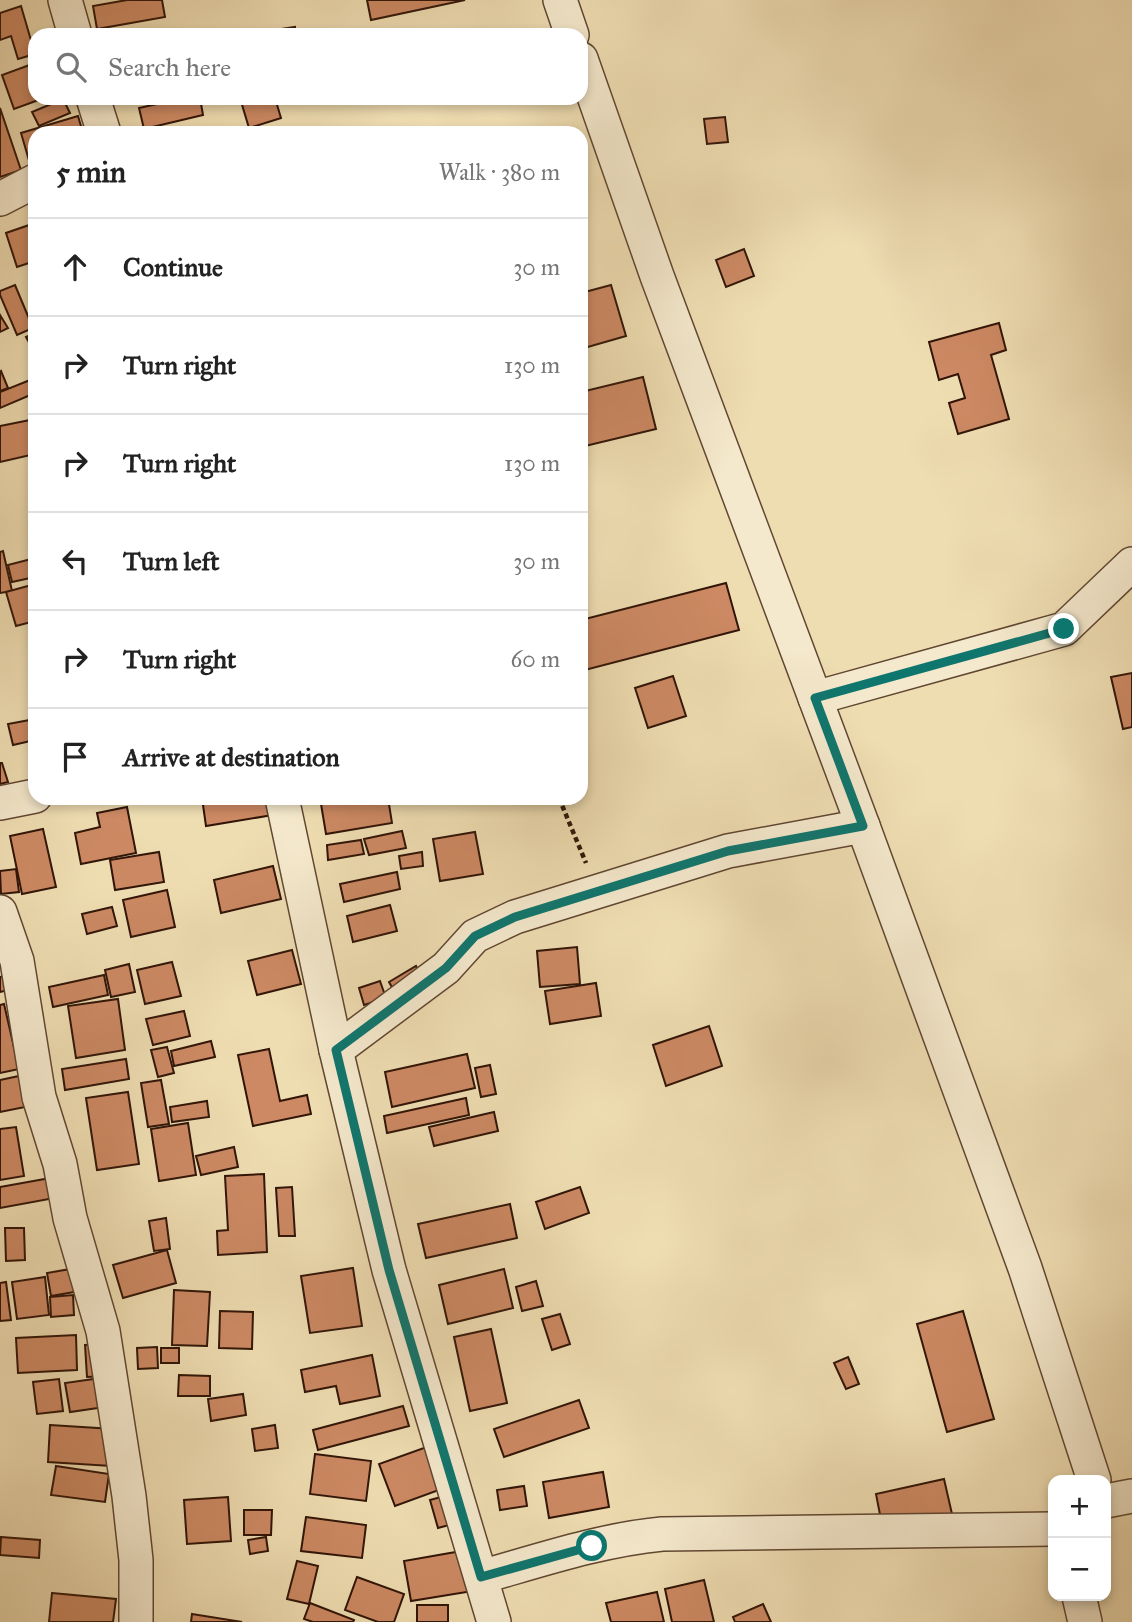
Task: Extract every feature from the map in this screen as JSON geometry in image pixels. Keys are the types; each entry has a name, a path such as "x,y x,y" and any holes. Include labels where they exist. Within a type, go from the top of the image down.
{"street":[{"path":"65,0 73,28"},
{"path":"560,0 570,28"},
{"path":"588,79 657,276 1025,1268 1092,1475"},
{"path":"95,105 102,126"},
{"path":"0,198 28,184"},
{"path":"815,698 1064,629 1132,564"},
{"path":"0,803 28,797"},
{"path":"284,805 336,1050 389,1270 494,1622"},
{"path":"336,1050 446,968 475,936 515,917 728,851 863,826"},
{"path":"0,912 17,961 38,1097 60,1164 69,1218 106,1343 131,1508 136,1560 136,1622"},
{"path":"1111,1500 1132,1496"},
{"path":"481,1577 592,1546 632,1537 662,1534 1048,1529"},
{"path":"1080,1601 1085,1622"}],"path":[{"path":"562,805 597,890"}],"building":[{"path":"127,0 162,0 165,17 97,28 93,6"},
{"path":"367,0 465,0 371,20"},
{"path":"21,6 28,30 28,56 18,59 11,36 0,40 0,13"},
{"path":"28,66 28,104 14,109 2,75"},
{"path":"49,105 66,105 70,113 39,126 32,112"},
{"path":"152,105 201,105 203,115 157,126 143,126 139,108"},
{"path":"242,105 277,105 281,118 248,126"},
{"path":"0,108 21,170 0,177"},
{"path":"78,116 81,126 44,126"},
{"path":"725,117 728,142 707,144 704,119"},
{"path":"28,131 28,157 21,133"},
{"path":"28,225 28,263 17,267 6,233"},
{"path":"744,249 754,276 726,287 716,260"},
{"path":"15,285 28,316 28,330 17,335 0,291"},
{"path":"611,285 626,336 588,347 588,291"},
{"path":"0,315 8,328 0,332"},
{"path":"999,323 1006,350 991,355 1009,419 958,434 949,403 965,398 958,374 939,380 929,342"},
{"path":"0,372 8,388 0,391"},
{"path":"643,377 656,429 588,445 588,390"},
{"path":"28,381 28,396 0,408 0,392"},
{"path":"28,420 28,456 0,462 0,426"},
{"path":"3,551 12,591 0,593 0,552"},
{"path":"28,560 28,579 12,582 8,565"},
{"path":"726,583 739,630 588,669 588,618"},
{"path":"28,586 28,623 16,626 6,592"},
{"path":"1132,673 1132,727 1123,729 1111,677"},
{"path":"673,676 686,716 648,728 635,688"},
{"path":"28,720 28,742 13,745 8,724"},
{"path":"0,763 8,782 0,784"},
{"path":"203,805 271,805 273,815 206,826"},
{"path":"321,805 389,805 392,823 326,834"},
{"path":"127,807 136,853 81,864 75,833 100,827 97,813"},
{"path":"43,829 56,887 22,894 10,836"},
{"path":"402,831 406,848 369,855 364,839"},
{"path":"475,832 483,874 440,881 433,839"},
{"path":"361,840 364,854 328,860 327,845"},
{"path":"159,852 164,882 115,890 110,860"},
{"path":"422,852 423,866 401,869 399,856"},
{"path":"273,866 281,899 221,913 214,880"},
{"path":"16,869 19,892 1,894 0,871"},
{"path":"397,872 400,889 344,902 340,884"},
{"path":"167,890 175,927 131,937 123,900"},
{"path":"390,905 397,931 353,942 347,916"},
{"path":"112,907 117,926 87,934 82,914"},
{"path":"577,947 580,984 540,987 537,951"},
{"path":"292,950 301,984 257,995 248,961"},
{"path":"172,962 181,996 145,1004 137,970"},
{"path":"129,964 135,992 111,997 105,970"},
{"path":"416,966 424,981 397,996 389,982"},
{"path":"8,975 12,989 0,992 0,977"},
{"path":"104,975 108,995 53,1007 49,987"},
{"path":"380,981 386,998 364,1005 359,988"},
{"path":"596,983 601,1016 550,1024 545,991"},
{"path":"118,999 125,1050 76,1058 68,1006"},
{"path":"4,1004 19,1069 0,1073 0,1005"},
{"path":"184,1011 190,1036 153,1045 146,1019"},
{"path":"709,1026 722,1066 666,1086 653,1045"},
{"path":"211,1041 215,1057 174,1066 171,1051"},
{"path":"167,1047 174,1073 158,1077 151,1050"},
{"path":"269,1049 280,1101 307,1095 311,1114 253,1126 238,1055"},
{"path":"467,1054 475,1088 392,1107 385,1072"},
{"path":"126,1059 129,1079 65,1090 62,1069"},
{"path":"490,1065 496,1094 481,1097 475,1068"},
{"path":"19,1076 25,1107 0,1112 0,1080"},
{"path":"161,1080 169,1124 148,1127 141,1083"},
{"path":"128,1092 139,1164 97,1170 86,1098"},
{"path":"466,1098 469,1115 387,1133 384,1116"},
{"path":"207,1101 209,1117 172,1122 170,1107"},
{"path":"494,1112 498,1131 434,1146 429,1127"},
{"path":"188,1123 196,1175 159,1181 151,1129"},
{"path":"16,1127 24,1176 0,1180 0,1129"},
{"path":"234,1147 238,1167 201,1175 196,1156"},
{"path":"264,1174 267,1252 218,1255 217,1231 228,1230 225,1176"},
{"path":"56,1177 60,1197 0,1208 0,1187"},
{"path":"292,1187 295,1236 279,1236 276,1188"},
{"path":"580,1187 589,1213 545,1229 536,1202"},
{"path":"510,1204 517,1238 426,1258 418,1224"},
{"path":"166,1218 170,1249 154,1251 149,1221"},
{"path":"5,1228 24,1228 25,1260 6,1261"},
{"path":"167,1250 176,1283 123,1298 113,1265"},
{"path":"82,1267 86,1290 51,1296 47,1273"},
{"path":"353,1268 362,1326 310,1333 301,1276"},
{"path":"504,1269 513,1308 448,1324 439,1285"},
{"path":"45,1277 49,1315 17,1319 12,1282"},
{"path":"536,1281 543,1306 522,1311 516,1287"},
{"path":"6,1282 11,1320 0,1321 0,1283"},
{"path":"174,1290 210,1292 207,1346 172,1345"},
{"path":"73,1295 74,1315 51,1317 50,1297"},
{"path":"220,1311 253,1312 252,1349 219,1348"},
{"path":"963,1311 994,1419 947,1432 917,1324"},
{"path":"560,1314 570,1344 552,1350 542,1319"},
{"path":"491,1329 507,1403 470,1411 454,1337"},
{"path":"76,1335 77,1370 18,1373 16,1338"},
{"path":"107,1344 108,1376 87,1377 85,1345"},
{"path":"157,1347 158,1368 138,1369 137,1348"},
{"path":"161,1348 179,1348 179,1363 161,1363"},
{"path":"372,1355 380,1396 340,1404 336,1386 305,1392 301,1370"},
{"path":"848,1357 859,1384 846,1389 834,1363"},
{"path":"179,1375 210,1376 210,1396 178,1396"},
{"path":"108,1377 112,1406 70,1412 65,1383"},
{"path":"59,1379 63,1411 37,1414 33,1382"},
{"path":"243,1394 246,1415 211,1421 208,1399"},
{"path":"579,1400 589,1428 504,1457 494,1429"},
{"path":"403,1406 409,1426 318,1450 313,1430"},
{"path":"50,1425 113,1429 111,1466 48,1462"},
{"path":"275,1425 278,1448 255,1451 252,1429"},
{"path":"435,1444 450,1486 395,1506 379,1464"},
{"path":"315,1454 371,1461 366,1501 310,1494"},
{"path":"56,1466 109,1474 105,1502 51,1495"},
{"path":"603,1472 609,1507 549,1518 543,1482"},
{"path":"944,1479 952,1514 883,1530 876,1494"},
{"path":"524,1486 527,1506 500,1510 497,1490"},
{"path":"452,1494 460,1522 438,1528 430,1500"},
{"path":"228,1497 231,1541 187,1544 184,1500"},
{"path":"244,1510 272,1510 271,1535 244,1535"},
{"path":"306,1517 366,1525 362,1558 301,1551"},
{"path":"1,1537 40,1540 39,1558 0,1555"},
{"path":"266,1537 268,1551 250,1554 248,1540"},
{"path":"473,1549 479,1590 411,1601 404,1561"},
{"path":"297,1561 318,1566 309,1604 287,1599"},
{"path":"357,1577 404,1594 394,1622 378,1622 345,1610"},
{"path":"704,1580 714,1622 672,1622 665,1589"},
{"path":"657,1592 664,1622 611,1622 606,1603"},
{"path":"52,1593 116,1599 113,1622 49,1622"},
{"path":"310,1603 354,1620 313,1622 304,1619"},
{"path":"763,1604 771,1622 735,1622 733,1617"},
{"path":"417,1605 448,1605 448,1622 417,1622"},
{"path":"192,1614 242,1622 191,1622"}],"route":[{"path":"592,1546 481,1577 389,1270 336,1050 446,968 475,936 515,917 728,851 863,826 815,698 1064,629"}]}
